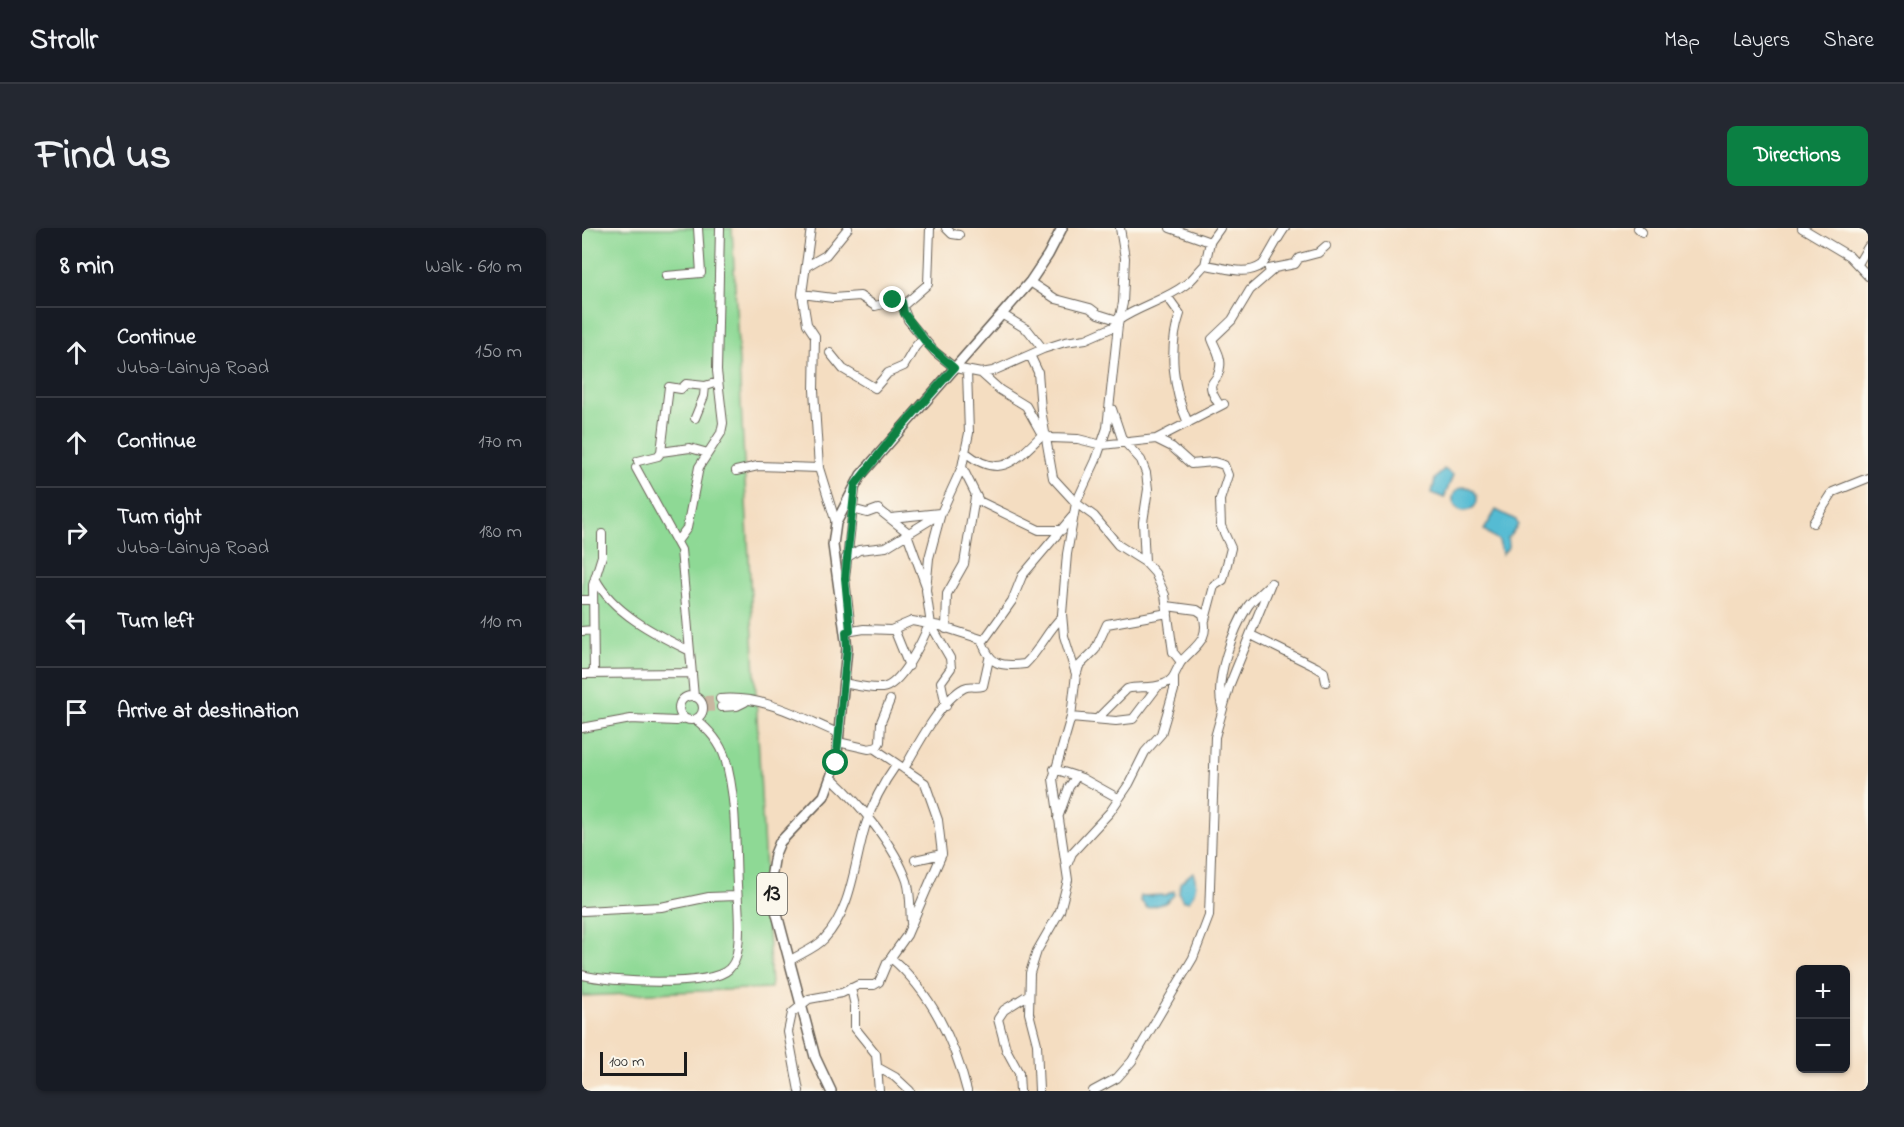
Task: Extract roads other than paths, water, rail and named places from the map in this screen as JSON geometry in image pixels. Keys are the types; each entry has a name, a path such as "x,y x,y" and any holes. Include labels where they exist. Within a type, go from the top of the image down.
{"main road":[{"name":"13","path":"831,1091 815,1057 772,892 775,854 780,842 824,796 833,779 848,631 833,545 836,523 855,485 891,439 1030,282 1062,228"}],"street":[{"path":"666,276 702,273 698,228"},
{"path":"678,540 687,528 699,467 721,433 723,423 718,382 720,228"},
{"path":"811,228 802,294 807,324 815,336 814,390 819,468 836,523"},
{"path":"807,266 826,255 848,228"},
{"path":"904,305 928,284 930,228"},
{"path":"946,228 952,234 959,235"},
{"path":"1076,674 1064,636 1062,617 1067,554 1076,503 1101,445 1110,406 1118,323 1123,303 1125,258 1119,228"},
{"path":"1170,228 1210,242"},
{"path":"981,373 1043,349 1065,342 1086,339 1118,323 1141,305 1167,296 1187,284 1205,265 1210,242 1220,228"},
{"path":"1205,265 1247,272 1262,265 1285,228"},
{"path":"1802,228 1858,264 1868,276"},
{"path":"1256,266 1261,270 1295,264 1299,258 1318,253 1326,246"},
{"path":"1858,264 1868,247"},
{"path":"802,294 833,298 860,296 875,306 900,300 904,305 904,313 923,338 954,368 981,373 999,390 1026,406 1044,435 1101,445 1156,439 1222,405 1211,392 1212,380 1219,373 1221,364 1212,339 1232,320 1250,290 1274,269"},
{"path":"1030,282 1056,299 1090,308 1118,323"},
{"path":"1167,296 1179,314 1174,331 1174,369 1179,403 1188,423"},
{"path":"1003,315 1028,330 1043,349"},
{"path":"830,353 851,375 875,387 888,373 904,366 923,338"},
{"path":"1030,355 1038,372 1044,435 1053,478 1076,503 1095,516 1118,545 1145,562 1161,582 1173,652 1181,662"},
{"path":"946,706 941,682 951,668 951,658 930,624 926,586 928,558 941,513 962,467 969,433 967,370"},
{"path":"695,719 701,703 690,673 684,563 678,540 637,464 658,456 661,452 669,388 681,388 688,384 705,386 718,382"},
{"path":"695,418 704,396 705,386"},
{"path":"1110,406 1126,443 1143,464 1148,484 1143,526 1145,562"},
{"path":"965,452 980,464 1006,465 1044,435"},
{"path":"1039,1091 1037,1044 1029,1013 1033,961 1060,911 1066,894 1070,855 1105,818 1130,784 1145,752 1161,734 1174,690 1174,676 1181,662 1202,642 1204,620 1214,586 1222,580 1231,548 1221,526 1220,501 1228,480 1227,470 1221,463 1191,464 1172,447 1156,439"},
{"path":"661,452 690,448 708,453"},
{"path":"736,471 758,466 819,468"},
{"path":"946,629 947,594 964,564 975,497 962,467"},
{"path":"1813,523 1833,492 1868,478"},
{"path":"855,485 846,558 848,631 894,629 912,621 930,624 982,641"},
{"path":"975,497 1039,530 1062,530"},
{"path":"852,509 867,513 878,509 907,534 926,586"},
{"path":"891,518 941,513"},
{"path":"846,558 859,550 886,548 941,513"},
{"path":"982,641 1012,601 1022,576 1073,517"},
{"path":"594,674 592,600 595,578 602,556 602,534"},
{"path":"595,578 602,592 612,601 655,633 688,650"},
{"path":"1093,1091 1117,1078 1132,1061 1203,936 1212,898 1212,762 1222,707 1271,583 1250,603 1233,635 1220,682 1219,696 1222,707"},
{"path":"582,600 592,600"},
{"path":"1067,871 1054,800 1054,769 1071,717 1079,666 1095,650 1107,624 1167,609 1197,610 1204,620"},
{"path":"989,659 999,663 1024,663 1037,653 1048,632 1062,617"},
{"path":"843,684 885,687 909,666 930,624"},
{"path":"894,629 909,666"},
{"path":"582,631 593,630"},
{"path":"1251,634 1324,672 1326,682"},
{"path":"789,961 823,940 838,920 846,902 868,819 883,783 900,767 946,706 964,688 982,686 989,659 982,641"},
{"path":"582,674 690,673"},
{"path":"1071,717 1133,719 1158,686 1174,676"},
{"path":"1097,719 1127,689 1158,686"},
{"path":"684,718 680,711 680,704 687,698 701,703"},
{"path":"875,749 880,742 881,722 890,700"},
{"path":"721,703 745,702 777,707 838,737 875,749 921,779 926,786 941,832 942,854 903,942 876,985 861,984 801,1004 792,1013 788,1025 799,1091"},
{"path":"582,728 623,720 676,721 684,718 695,719 711,735 725,757 731,786 738,951 730,968 719,976 705,980 620,982 582,975"},
{"path":"1054,769 1077,776 1118,798"},
{"path":"1057,820 1069,787 1077,776"},
{"path":"833,779 855,799 906,879 911,924"},
{"path":"915,860 942,854"},
{"path":"583,911 661,907 709,897 737,896"},
{"path":"891,958 908,973 951,1039 967,1091"},
{"path":"851,988 855,1006 855,1028 875,1051 876,1082 879,1091"},
{"path":"1020,1091 1019,1072 1006,1049 998,1019 1004,1010 1029,994"},
{"path":"877,1067 890,1073 910,1091"}],"water":[{"path":"1444,469 1453,475 1444,498 1432,493 1435,479"},
{"path":"1465,487 1473,491 1477,499 1473,507 1465,511 1457,507 1453,499 1457,491"},
{"path":"1496,510 1516,520 1518,525 1508,538 1509,547 1502,554 1499,541 1484,530"},
{"path":"1193,872 1195,891 1189,901 1183,901 1179,894 1180,883"},
{"path":"1174,891 1174,895 1165,903 1147,908 1140,900 1141,896 1166,895"}],"tunnel":[{"path":"705,700 720,699"},
{"path":"706,708 721,707"}]}
